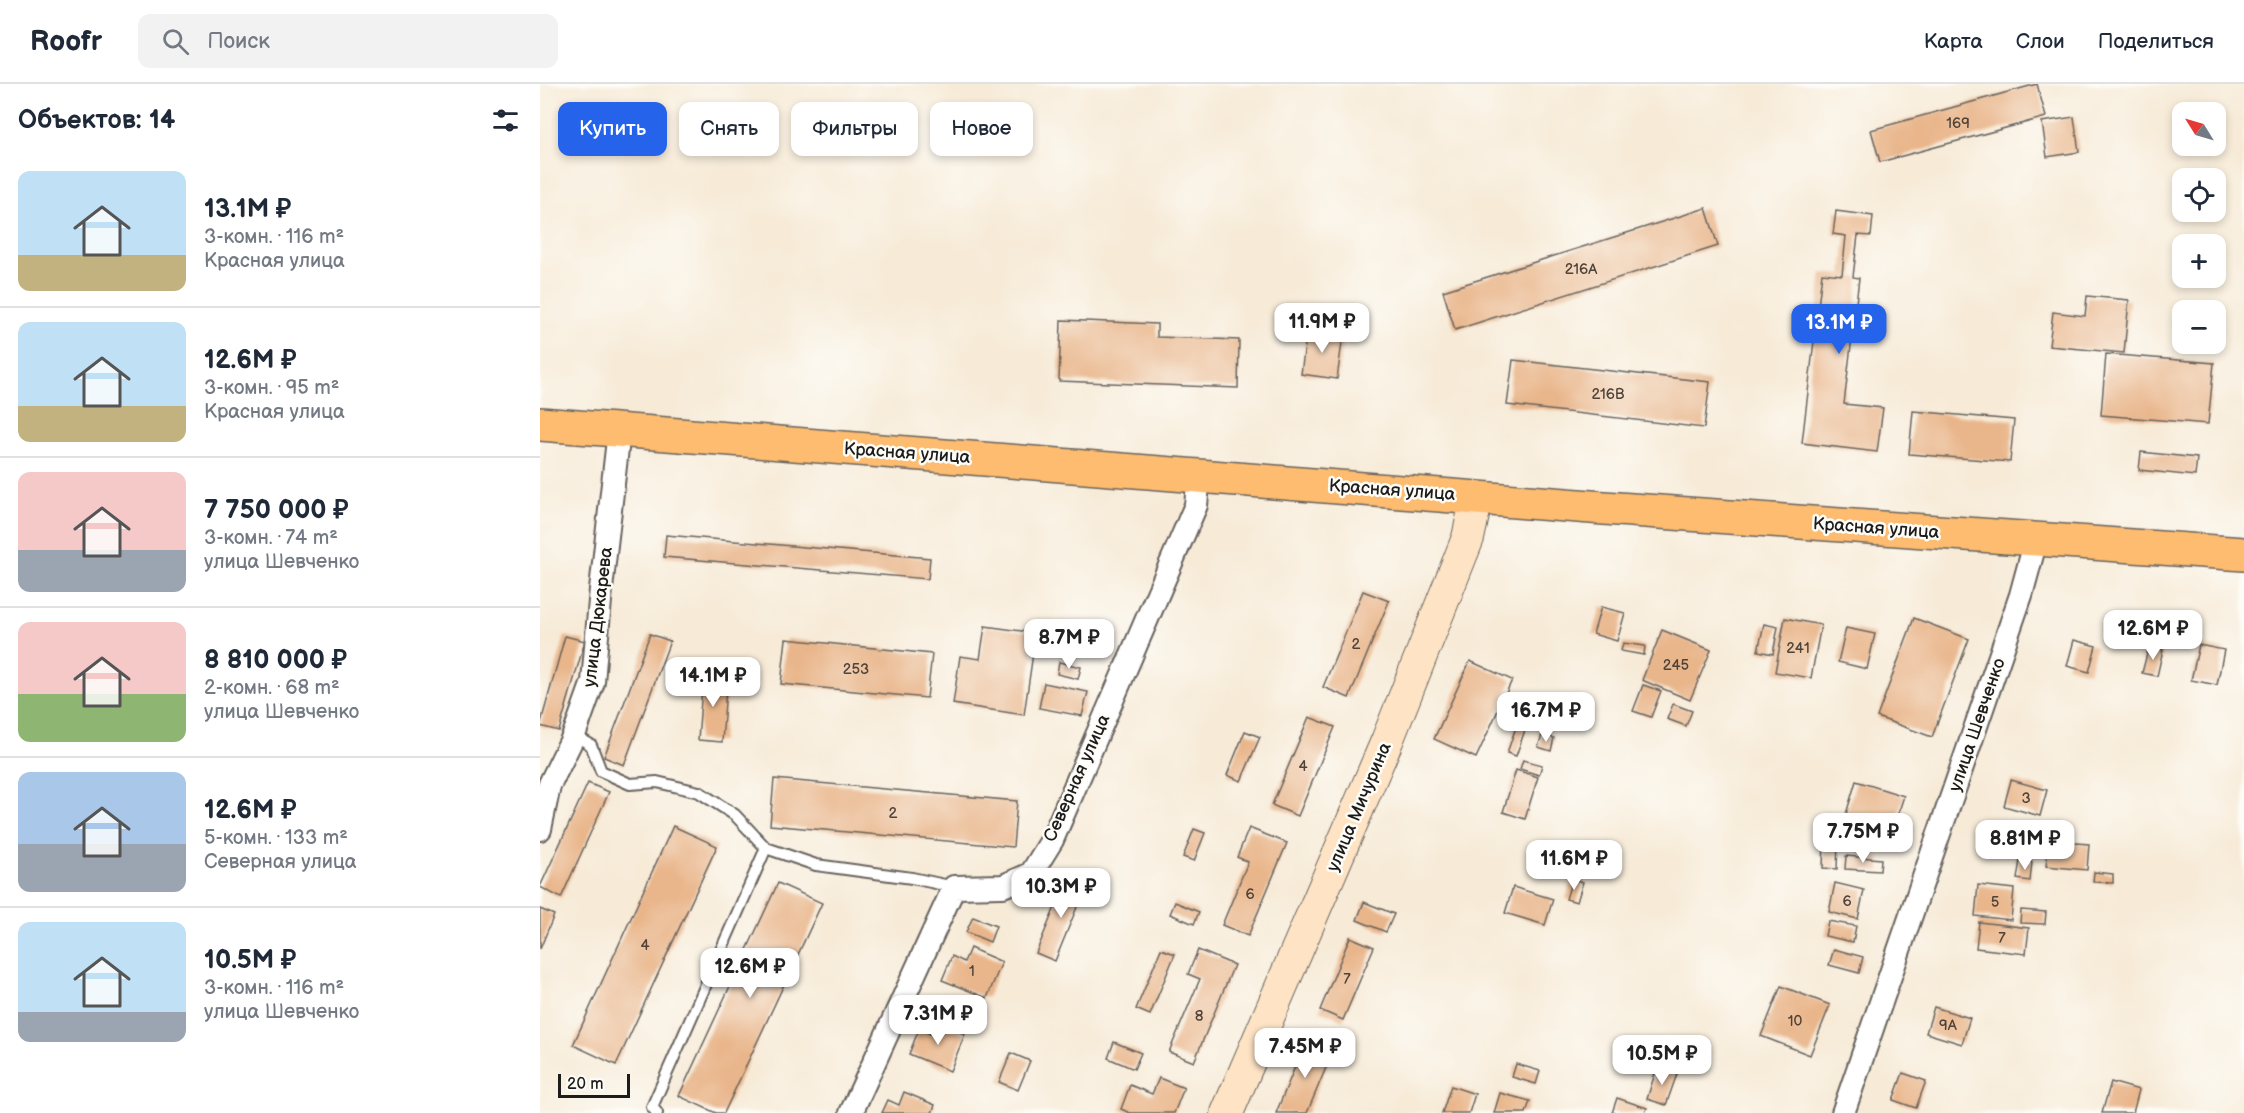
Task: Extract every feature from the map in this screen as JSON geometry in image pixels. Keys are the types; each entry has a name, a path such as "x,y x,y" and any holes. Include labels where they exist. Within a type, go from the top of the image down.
{"main road":[{"name":"Красная улица","path":"540,424 2036,540 2244,554"}],"street":[{"name":"улица Дюкарева","path":"540,829 549,786 574,735 593,682 619,431"},
{"name":"Северная улица","path":"954,887 1004,886 1031,874 1052,840 1196,505 1199,476"},
{"name":"улица Мичурина","path":"1227,1113 1392,730 1468,538 1477,497"},
{"name":"улица Шевченко","path":"1843,1113 2021,595 2036,540"},
{"path":"851,1113 954,887"}],"lane":[{"path":"574,735 591,745 601,771 630,784 657,782 699,792 735,814 766,848 816,865 912,878 954,887"},
{"path":"657,1113 652,1107 766,848"}],"building":[{"path":"2037,84 2046,117 1880,162 1871,130"},
{"path":"2074,117 2079,152 2047,157 2042,122"},
{"path":"1706,208 1718,246 1455,330 1443,291"},
{"path":"1836,211 1873,216 1871,236 1858,235 1853,277 1859,278 1844,404 1883,408 1877,452 1802,443 1822,273 1842,275 1846,236 1833,234"},
{"path":"2087,296 2129,300 2124,353 2049,346 2053,312 2085,316"},
{"path":"1061,320 1157,324 1157,337 1239,340 1238,388 1059,381"},
{"path":"1307,330 1343,335 1337,379 1301,374"},
{"path":"2106,354 2214,363 2208,424 2101,415"},
{"path":"1513,360 1710,382 1704,428 1507,405"},
{"path":"1913,411 2014,420 2010,462 1909,454"},
{"path":"2141,452 2197,458 2195,476 2139,470"},
{"path":"666,535 930,558 928,579 664,557"},
{"path":"1363,591 1389,601 1349,698 1323,687"},
{"path":"1601,607 1625,613 1617,641 1593,634"},
{"path":"1785,618 1821,625 1811,678 1775,672"},
{"path":"1914,618 1969,639 1932,737 1877,717"},
{"path":"1764,624 1778,627 1773,654 1758,651"},
{"path":"985,626 1036,633 1024,715 953,704 960,656 980,659"},
{"path":"1846,628 1875,634 1867,669 1838,662"},
{"path":"1662,630 1711,650 1690,700 1642,680"},
{"path":"650,634 670,641 624,765 604,757"},
{"path":"565,636 585,641 559,731 540,726"},
{"path":"786,639 932,654 927,698 781,684"},
{"path":"2074,640 2096,646 2089,672 2067,666"},
{"path":"1623,643 1645,646 1644,655 1621,651"},
{"path":"2199,645 2224,650 2217,685 2191,680"},
{"path":"2149,646 2163,650 2157,676 2142,673"},
{"path":"1470,661 1512,680 1476,758 1434,739"},
{"path":"1059,662 1081,667 1078,679 1057,674"},
{"path":"703,674 727,675 722,742 698,740"},
{"path":"1044,683 1088,692 1082,716 1039,708"},
{"path":"1643,685 1661,691 1651,717 1633,711"},
{"path":"1526,698 1535,701 1516,756 1507,753"},
{"path":"1673,704 1692,711 1686,726 1667,719"},
{"path":"1309,717 1335,727 1298,816 1272,805"},
{"path":"1245,731 1260,737 1241,781 1227,775"},
{"path":"1542,735 1554,738 1551,751 1538,747"},
{"path":"1523,760 1542,765 1539,775 1520,769"},
{"path":"1516,770 1538,777 1525,819 1503,812"},
{"path":"774,779 1017,801 1013,847 770,825"},
{"path":"2011,780 2047,790 2040,816 2004,806"},
{"path":"1856,781 1904,796 1893,829 1846,814"},
{"path":"588,783 609,792 561,898 540,887"},
{"path":"673,826 717,846 616,1065 573,1045"},
{"path":"1249,828 1287,843 1248,936 1222,925 1248,862 1237,857"},
{"path":"1194,829 1205,833 1194,861 1183,857"},
{"path":"1824,841 1838,842 1837,869 1823,868"},
{"path":"2049,841 2089,844 2087,870 2046,866"},
{"path":"1846,856 1881,859 1880,871 1845,869"},
{"path":"2020,860 2032,862 2030,881 2017,879"},
{"path":"2094,872 2113,874 2113,883 2093,882"},
{"path":"1067,878 1086,885 1055,961 1036,953"},
{"path":"1572,879 1583,882 1577,902 1566,899"},
{"path":"778,883 822,903 724,1113 716,1113 679,1096"},
{"path":"1835,883 1864,890 1858,919 1829,912"},
{"path":"1978,885 2014,889 2011,920 1975,916"},
{"path":"1513,887 1553,899 1545,925 1505,913"},
{"path":"1175,902 1199,912 1194,924 1170,914"},
{"path":"1364,902 1394,914 1386,932 1357,920"},
{"path":"540,909 554,915 540,949"},
{"path":"2021,910 2046,912 2045,924 2020,923"},
{"path":"973,917 996,926 990,942 966,932"},
{"path":"1828,921 1856,926 1853,942 1825,936"},
{"path":"1979,922 2029,928 2026,954 1976,948"},
{"path":"1350,937 1374,947 1343,1020 1320,1010"},
{"path":"970,948 1002,962 987,998 942,980 952,956 964,962"},
{"path":"1161,949 1175,954 1150,1015 1136,1009"},
{"path":"1834,949 1863,957 1859,973 1829,965"},
{"path":"1198,950 1234,965 1194,1062 1169,1052 1200,979 1188,974"},
{"path":"1781,986 1830,1005 1810,1055 1761,1036"},
{"path":"1934,1007 1970,1018 1962,1044 1926,1033"},
{"path":"935,1022 965,1034 950,1071 909,1054 919,1029 930,1034"},
{"path":"1306,1040 1333,1051 1307,1113 1276,1113"},
{"path":"1114,1042 1141,1053 1134,1069 1108,1058"},
{"path":"1011,1053 1030,1061 1018,1090 999,1082"},
{"path":"1516,1064 1540,1071 1536,1084 1512,1077"},
{"path":"1657,1067 1677,1074 1666,1105 1647,1099"},
{"path":"1903,1073 1926,1081 1916,1108 1893,1100"},
{"path":"1159,1078 1184,1088 1174,1113 1130,1113 1121,1109 1130,1085 1152,1094"},
{"path":"2111,1082 2139,1090 2133,1113 2102,1113"},
{"path":"1451,1086 1475,1094 1469,1113 1442,1113"},
{"path":"904,1092 935,1105 932,1113 882,1113 888,1100 899,1105"},
{"path":"1500,1093 1530,1101 1526,1113 1494,1113"},
{"path":"1617,1098 1647,1108 1645,1113 1612,1113"}]}
